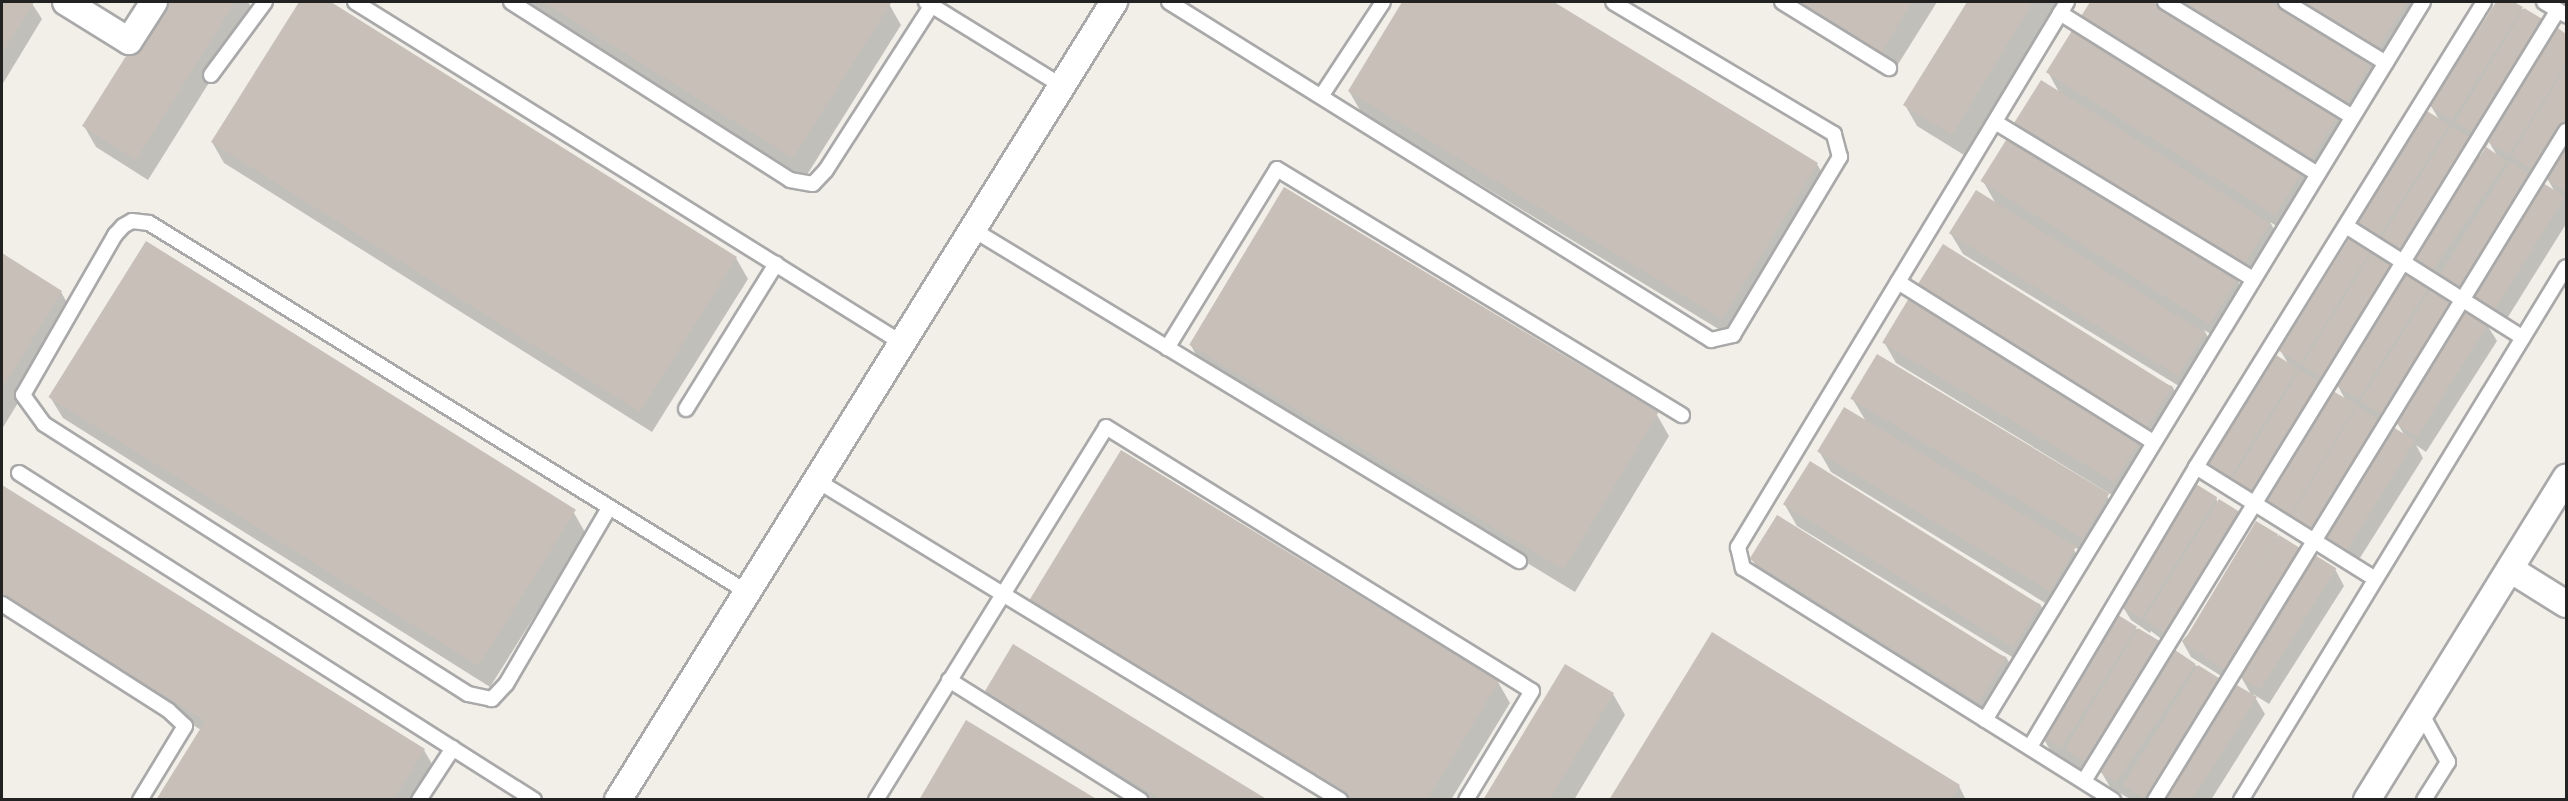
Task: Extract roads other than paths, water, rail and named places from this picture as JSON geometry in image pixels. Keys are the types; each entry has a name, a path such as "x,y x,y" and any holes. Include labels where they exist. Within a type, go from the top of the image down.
{"street":[{"path":"66,2 129,41 154,2"},
{"path":"618,800 1114,2"},
{"path":"2367,800 2566,478"},
{"path":"2510,569 2566,604"}],"lane":[{"path":"211,75 265,2"},
{"path":"355,2 902,343"},
{"path":"511,2 790,180 813,184 826,170 929,3 1062,86"},
{"path":"1168,2 1322,95 1711,340 1733,335 1840,157 1834,134 1613,2"},
{"path":"1322,95 1383,2"},
{"path":"1782,2 1889,68"},
{"path":"2165,2 2353,117"},
{"path":"2286,2 2386,63"},
{"path":"1985,720 2423,2"},
{"path":"2030,747 2196,467 2484,2"},
{"path":"2084,781 2402,262 2562,13 2544,2"},
{"path":"2113,800 1743,568 1738,547 2064,7 2318,174"},
{"path":"1995,122 2253,279"},
{"path":"2155,800 2566,131"},
{"path":"1167,348 1277,169 1682,415"},
{"path":"609,508 506,684 492,699 468,694 45,424 30,408 23,395 115,235 123,226 132,222 149,222 747,592"},
{"path":"2346,226 2523,338"},
{"path":"972,229 1519,561"},
{"path":"686,409 776,264"},
{"path":"2241,800 2566,267"},
{"path":"1898,282 2153,442"},
{"path":"876,800 1106,427 1532,691 1466,800"},
{"path":"2196,467 2376,579"},
{"path":"19,473 534,800"},
{"path":"816,480 1340,800"},
{"path":"2,604 170,711 185,726 140,800"},
{"path":"950,680 1140,800"},
{"path":"2421,714 2448,762 2424,800"},
{"path":"419,800 453,748"}]}
